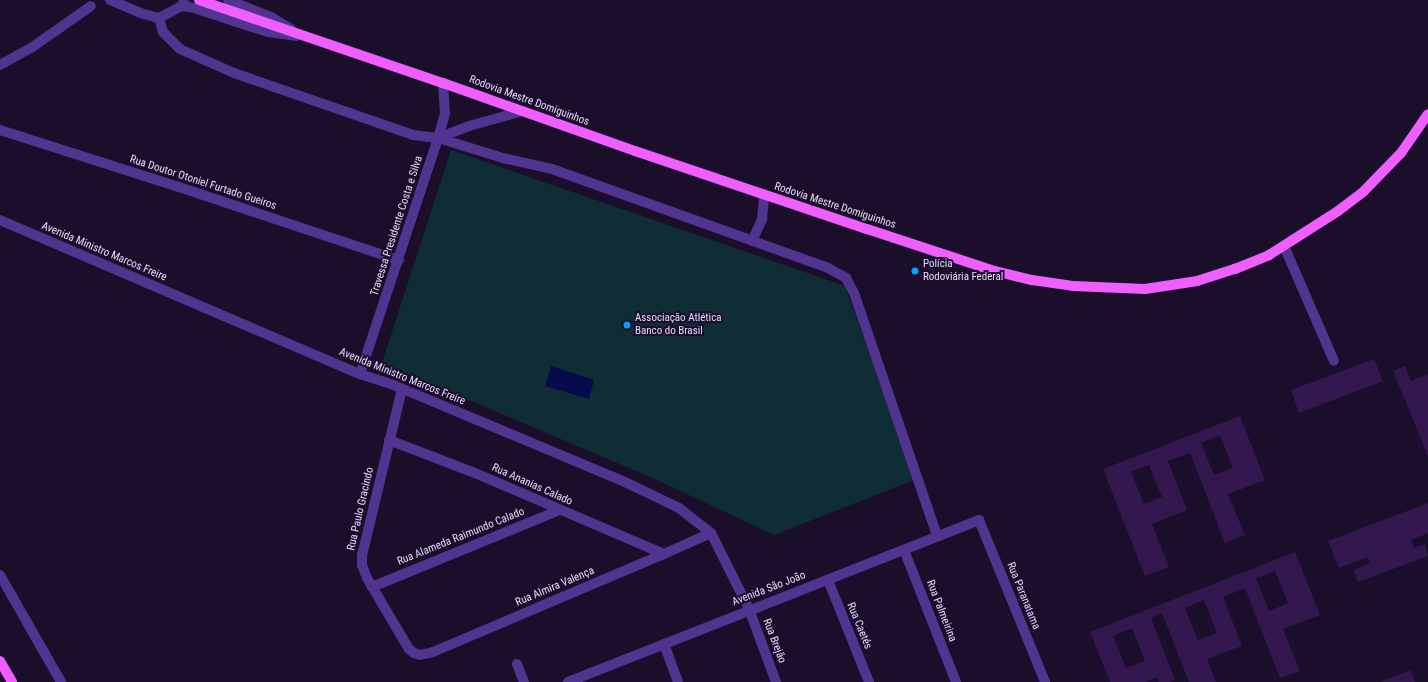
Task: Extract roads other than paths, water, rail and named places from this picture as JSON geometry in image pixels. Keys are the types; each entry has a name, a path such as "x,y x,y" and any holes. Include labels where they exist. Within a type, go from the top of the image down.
{"main road":[{"name":"Rodovia Mestre Domiguinhos","path":"199,0 764,195 995,271 1032,280 1073,286 1145,289 1197,281 1235,269 1269,255 1338,211 1371,184 1401,153 1428,114"},
{"path":"0,661 12,682"}],"street":[{"path":"110,0 140,13 159,18 183,3 268,32 305,37"},
{"path":"228,0 271,17 305,37"},
{"path":"0,65 31,48 90,6"},
{"path":"159,18 163,32 180,48 234,73 413,135 438,138 504,158 552,169 828,268 849,281 937,536"},
{"name":"Travessa Presidente Costa e Silva","path":"360,374 399,260 438,138 445,113 443,83"},
{"path":"438,138 469,126 523,111"},
{"name":"Rua Doutor Otoniel Furtado Gueiros","path":"0,130 399,260"},
{"path":"752,241 762,220 764,195"},
{"name":"Avenida Ministro Marcos Freire","path":"0,220 360,374 402,389 652,494 679,508 710,532 749,610"},
{"path":"1284,246 1334,361"},
{"name":"Rua Paulo Gracindo","path":"402,389 362,555 362,565 366,578 409,649"},
{"name":"Rua Ananias Calado","path":"389,440 475,473 664,554"},
{"name":"Rua Alameda Raimundo Calado","path":"372,586 560,510"},
{"name":"Avenida São João","path":"568,682 979,520"},
{"name":"Rua Paranatama","path":"979,520 1045,682"},
{"name":"Rua Almira Valença","path":"409,649 420,654 433,652 664,554 710,532"},
{"name":"Rua Palmeirina","path":"904,550 956,682"},
{"path":"0,576 62,682"},
{"name":"Rua Caetés","path":"828,580 869,682"},
{"name":"Rua Brejão","path":"749,610 776,682"},
{"path":"664,644 678,682"},
{"path":"517,664 524,682"}],"place":[{"name":"Polícia Rodoviária Federal","path":"915,271"},
{"name":"Associação Atlética Banco do Brasil","path":"627,325"}]}
